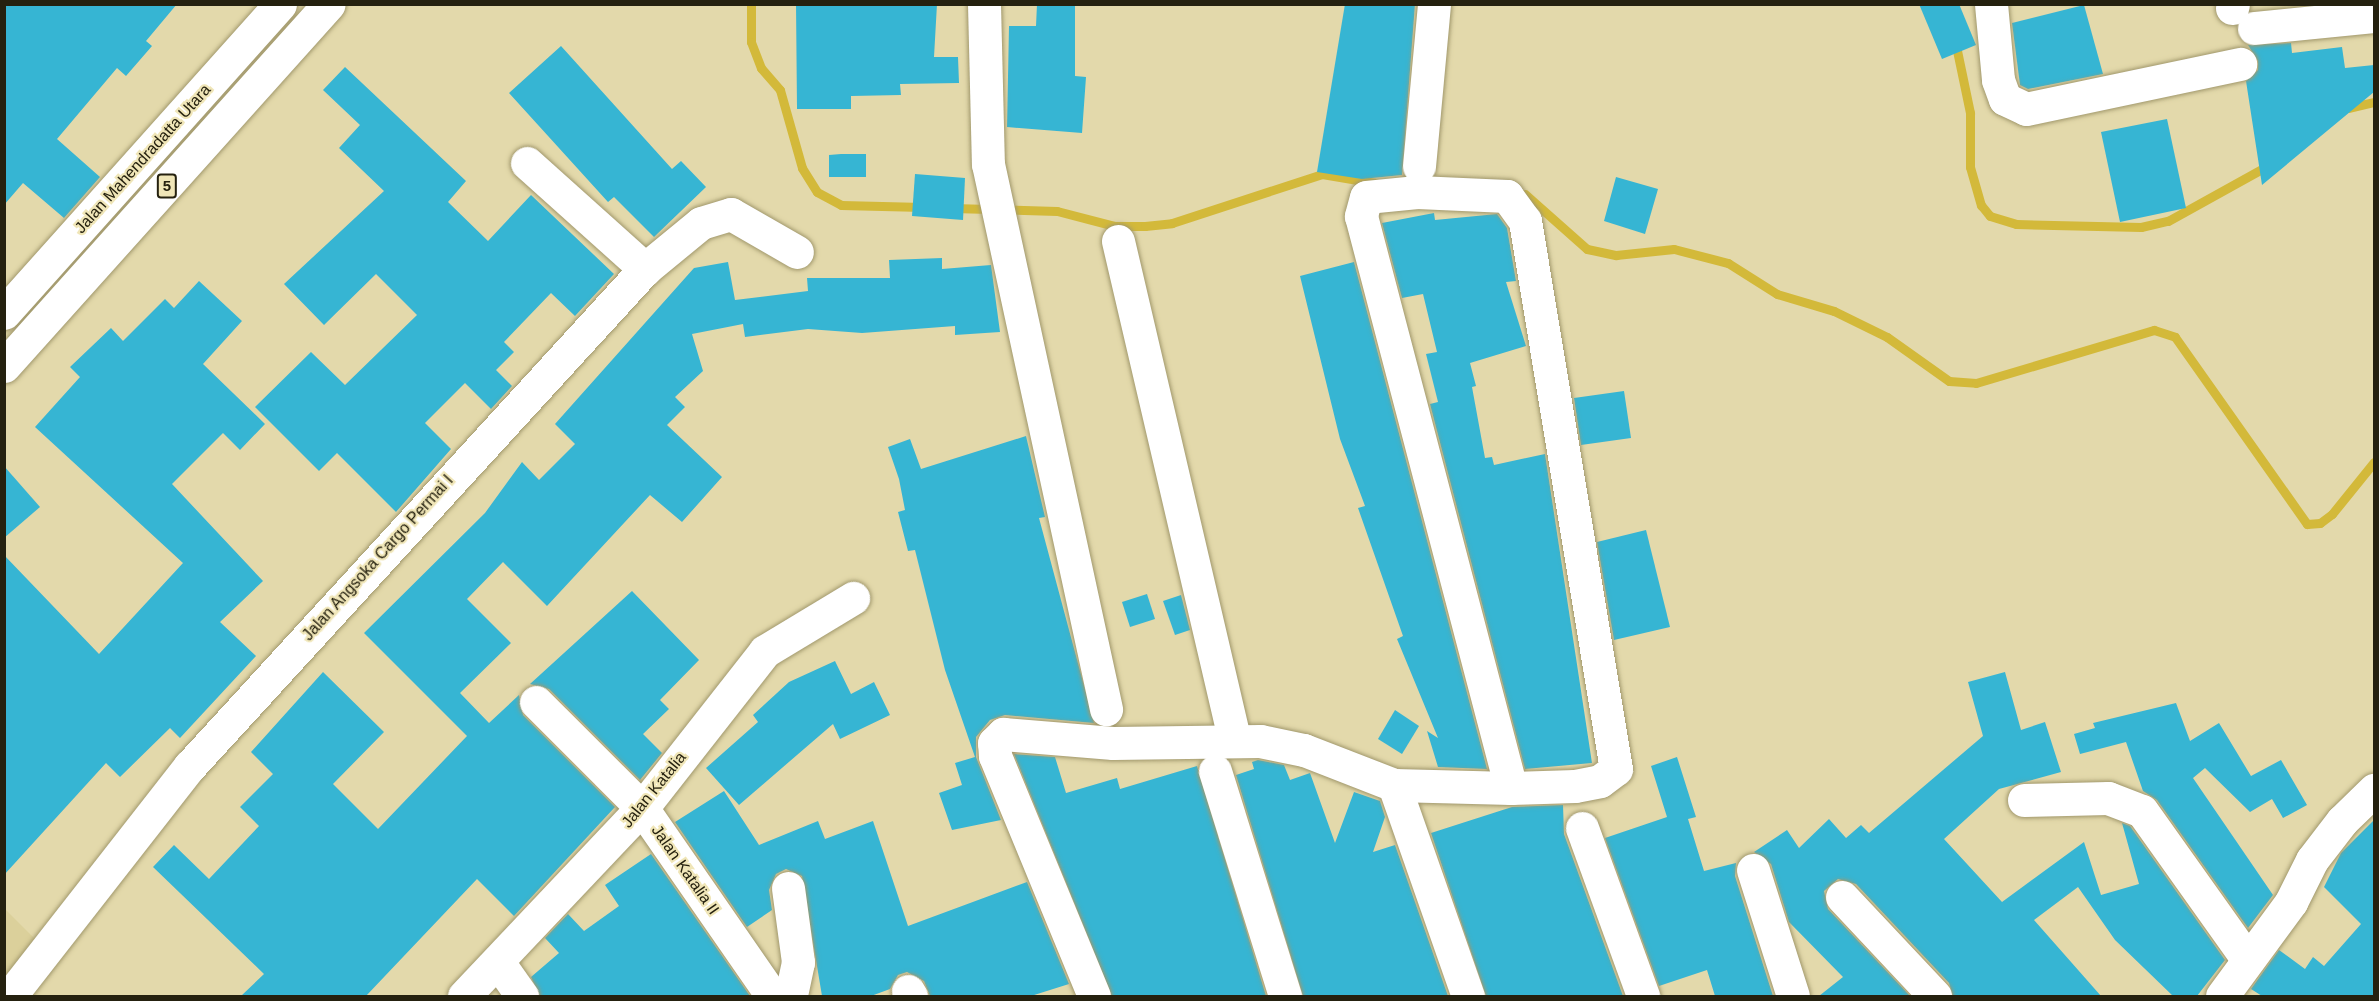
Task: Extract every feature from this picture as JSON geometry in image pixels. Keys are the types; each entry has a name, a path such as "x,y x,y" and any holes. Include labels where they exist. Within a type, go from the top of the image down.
{"main road":[{"name":"Jalan Mahendradatta Utara","path":"4,313 280,4"},
{"name":"5","path":"4,366 329,4"},
{"path":"984,4 988,164 1106,709"},
{"path":"1419,166 1434,4"},
{"path":"1991,4 1998,80 2005,99 2025,109 2240,64"},
{"path":"2240,14 2374,16"},
{"path":"527,162 645,269"},
{"path":"1094,996 1040,872 994,743 1003,734 1113,743 1234,738 1304,750 1394,785 1511,788 1600,781 1618,761 1525,221 1507,196 1417,192 1366,197 1361,216 1511,788"},
{"name":"Jalan Angsoka Cargo Permai I","path":"10,996 190,766 645,269 701,223 730,214 797,252"},
{"path":"1118,241 1234,738"},
{"name":"Jalan Katalia","path":"464,996 642,808 765,651 853,598"},
{"name":"Jalan Katalia II","path":"536,702 642,808 772,996"},
{"path":"1215,771 1286,996"},
{"path":"1394,785 1468,996"},
{"path":"2222,996 2342,821 2374,790"},
{"path":"2024,800 2108,798 2142,811 2247,959"},
{"path":"1582,828 1643,996"},
{"path":"1753,870 1793,996"},
{"path":"788,888 798,962 791,996"},
{"path":"1842,897 1935,996"},
{"path":"498,962 522,996"}],"shaded area":[{"path":"4,908 38,942 11,972 35,996 5,996"}],"building":[{"path":"4,4 177,4 146,41 152,46 126,76 117,68 57,139 100,177 64,218 23,183 4,205"},
{"path":"796,4 937,4 934,57 958,57 959,83 900,84 901,95 851,96 851,109 797,109"},
{"path":"1037,4 1075,4 1075,76 1086,77 1082,133 1007,127 1009,26 1036,26"},
{"path":"1345,4 1415,4 1402,175 1362,179 1317,172"},
{"path":"1919,4 1959,4 1976,45 1942,59"},
{"path":"2084,5 2103,74 2028,89 2020,85 2012,23"},
{"path":"2291,43 2292,53 2342,47 2345,68 2374,65 2374,92 2262,185 2246,81 2258,70 2258,61 2248,45"},
{"path":"561,46 672,169 681,161 706,187 654,237 614,197 608,202 509,93"},
{"path":"345,67 466,181 448,202 488,241 531,195 614,274 575,316 551,293 504,342 514,352 496,370 512,386 491,409 465,383 425,423 451,449 396,512 337,453 319,471 255,407 311,352 345,385 417,315 376,274 324,325 284,284 384,191 339,148 360,125 323,90"},
{"path":"2167,119 2186,208 2120,222 2101,132"},
{"path":"866,154 866,177 829,177 829,155"},
{"path":"915,174 965,178 963,220 912,216"},
{"path":"1616,177 1658,189 1645,234 1604,221"},
{"path":"1434,213 1435,220 1497,214 1507,228 1516,281 1506,282 1526,346 1470,363 1476,386 1472,387 1485,458 1492,457 1494,465 1545,454 1592,763 1525,769 1430,404 1438,402 1426,354 1437,352 1423,294 1402,298 1382,223"},
{"path":"942,258 942,269 991,265 1000,332 955,335 955,326 862,333 808,329 745,337 743,324 692,334 703,371 675,397 685,407 667,425 722,477 682,522 650,495 547,606 503,562 467,599 511,643 460,693 489,723 519,695 523,715 615,807 514,916 477,879 366,996 241,996 264,974 153,867 174,845 209,879 259,826 240,807 273,774 251,752 323,672 384,732 333,784 378,829 467,736 364,633 485,513 522,462 539,480 575,444 555,424 694,268 728,262 735,300 808,291 807,278 890,278 889,260"},
{"path":"1354,262 1487,769 1438,767 1427,731 1438,738 1397,639 1403,636 1358,508 1365,506 1340,439 1300,276"},
{"path":"199,281 242,321 203,364 265,424 240,450 223,433 172,484 263,581 220,622 256,656 180,738 170,728 120,777 106,763 4,875 4,555 99,654 183,563 35,427 80,377 70,367 111,328 123,341 165,299 174,308"},
{"path":"1624,391 1631,438 1581,445 1574,398"},
{"path":"1026,436 1045,517 1039,518 1094,723 1005,715 990,720 976,737 976,757 1001,820 952,830 939,793 962,785 955,763 975,757 945,670 915,550 908,551 898,512 905,510 899,479 888,447 910,439 921,469"},
{"path":"4,466 40,507 4,538"},
{"path":"1646,530 1670,627 1614,640 1597,542"},
{"path":"632,591 699,660 660,700 669,709 643,734 662,753 640,780 549,689 530,684"},
{"path":"1147,594 1155,619 1130,627 1122,602"},
{"path":"1181,595 1190,630 1175,635 1163,601"},
{"path":"835,661 851,694 874,682 890,715 840,739 833,724 739,805 706,768 758,722 753,715 789,682"},
{"path":"2005,672 2021,730 2045,722 2061,772 1999,789 1944,839 2002,902 2084,842 2101,895 2139,884 2122,823 2130,826 2225,960 2197,996 2173,996 2115,940 2078,887 2034,920 2101,996 1953,996 1949,983 1856,884 1838,879 1824,891 1828,909 1910,996 1819,996 1843,977 1789,922 1771,864 1754,852 1787,830 1799,848 1829,819 1846,838 1861,825 1869,833 1983,736 1968,682"},
{"path":"2176,703 2190,741 2219,723 2251,776 2281,760 2307,805 2283,818 2272,799 2250,812 2205,768 2193,778 2273,895 2248,928 2157,800 2143,791 2126,742 2080,754 2074,734 2095,728 2093,723"},
{"path":"1395,710 1419,726 1402,754 1378,739"},
{"path":"1014,754 1055,757 1066,793 1117,778 1120,789 1197,766 1266,996 1112,996"},
{"path":"1677,757 1696,817 1688,819 1704,871 1736,863 1735,876 1773,996 1715,996 1707,970 1659,986 1605,838 1667,817 1651,766"},
{"path":"1258,760 1284,765 1290,780 1310,773 1335,843 1354,792 1380,801 1385,817 1373,852 1395,845 1448,996 1303,996 1236,775 1254,769 1252,762"},
{"path":"724,791 759,845 818,821 825,839 873,821 908,926 1027,882 1069,984 1031,996 930,996 924,981 907,972 898,975 890,989 871,996 822,996 802,876 786,869 776,874 769,890 772,910 747,927 675,822"},
{"path":"1563,805 1564,834 1623,996 1486,996 1431,833 1512,807"},
{"path":"2374,820 2374,996 2262,996 2251,989 2279,950 2305,969 2313,957 2324,966 2361,924 2324,887 2341,853"},
{"path":"651,854 750,996 540,996 531,977 559,953 545,938 568,914 584,931 619,906 605,885"}],"waterway":[{"path":"751,4 751,42 761,68 780,90 802,168 817,192 841,205 923,207"},
{"path":"1955,41 1970,113 1970,167 1981,205 1990,216 2016,224 2141,227 2168,221 2269,165"},
{"path":"2348,108 2374,102"},
{"path":"952,208 1057,211 1115,226 1145,226 1172,223 1322,174 1375,183"},
{"path":"1525,194 1587,249 1616,255 1674,249 1728,263 1777,294 1834,311 1887,337 1949,381 1976,383 2154,330 2175,337 2307,524 2320,523 2332,514 2374,462"}]}
